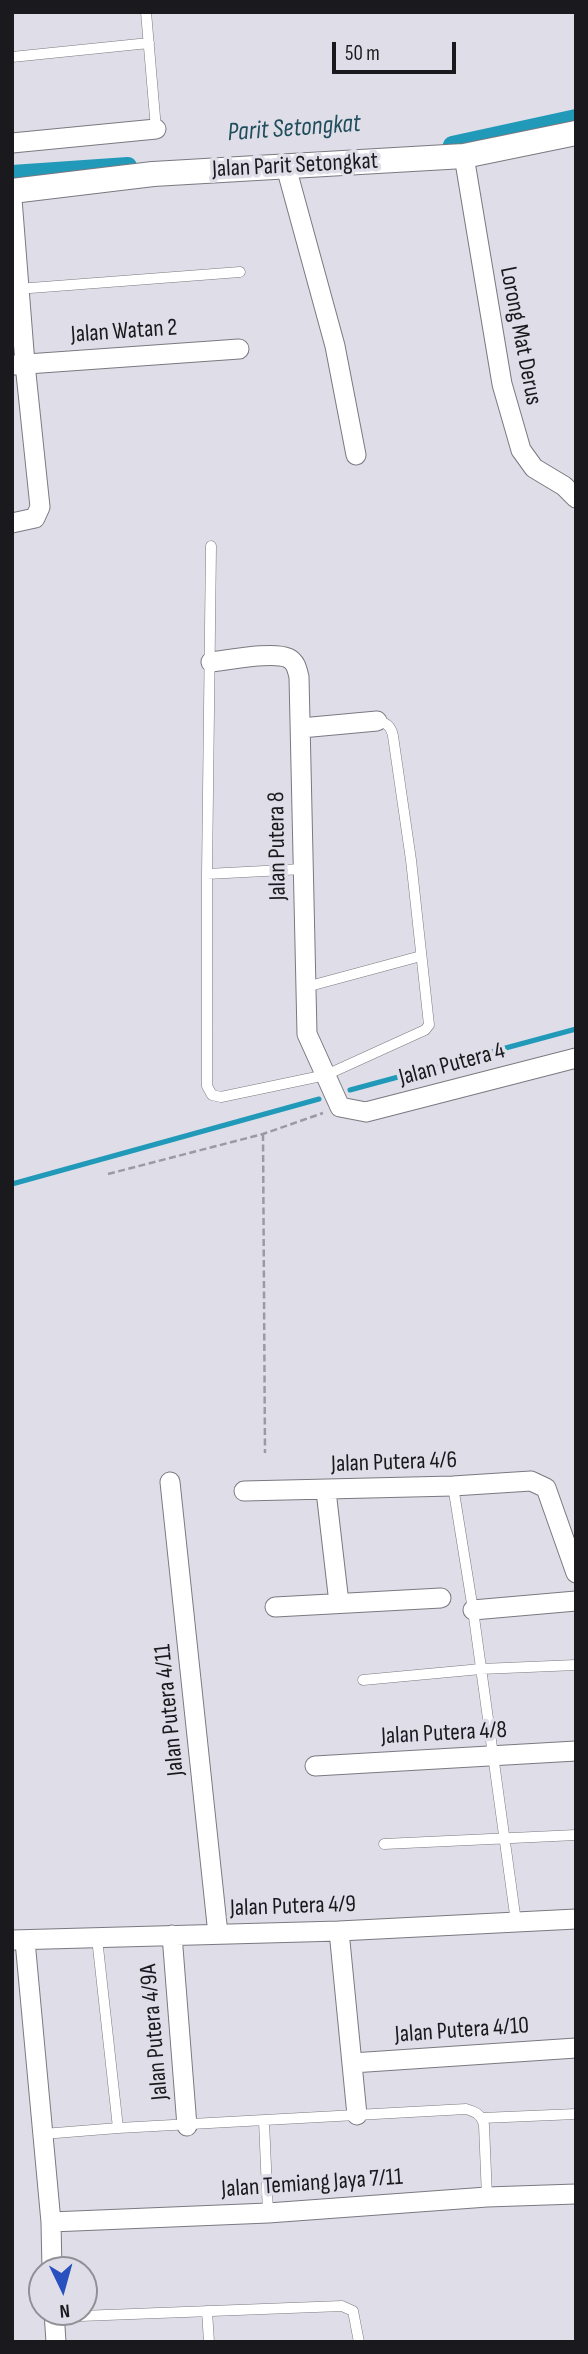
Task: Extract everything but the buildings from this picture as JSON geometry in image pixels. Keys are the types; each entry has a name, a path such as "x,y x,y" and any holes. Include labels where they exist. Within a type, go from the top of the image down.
{"street":[{"path":"12,143 156,129"},
{"name":"Jalan Parit Setongkat","path":"12,191 153,174 464,156 576,133"},
{"name":"Lorong Mat Derus","path":"464,156 502,384 521,450 534,468 564,486 576,498"},
{"path":"286,167 335,346 356,455"},
{"path":"12,199 19,364 40,507 35,518 12,523"},
{"name":"Jalan Watan 2","path":"19,364 239,349"},
{"name":"Jalan Putera 8","path":"211,662 275,656 288,658 296,665 299,677 307,1034 340,1107"},
{"path":"300,728 377,721"},
{"name":"Jalan Putera 4","path":"340,1107 366,1112 576,1058"},
{"name":"Jalan Putera 4/6","path":"243,1491 326,1491 531,1481 546,1488 576,1573"},
{"name":"Jalan Putera 4/11","path":"170,1482 218,1934"},
{"path":"326,1491 339,1603"},
{"path":"275,1607 441,1598"},
{"path":"473,1610 576,1601"},
{"name":"Jalan Putera 4/8","path":"315,1766 576,1751"},
{"name":"Jalan Putera 4/9","path":"19,1940 339,1931 576,1919"},
{"path":"339,1931 358,2115"},
{"name":"Jalan Putera 4/9A","path":"172,1935 187,2126"},
{"path":"19,1940 43,2134 52,2256"},
{"name":"Jalan Putera 4/10","path":"352,2063 576,2048"},
{"name":"Jalan Temiang Jaya 7/11","path":"51,2222 268,2213 487,2197 576,2194"}],"lane":[{"path":"146,12 156,129"},
{"path":"12,57 149,43"},
{"path":"16,289 240,272"},
{"path":"211,546 207,874 208,1086 212,1095 222,1097 326,1075 429,1026 411,860 392,729 377,721"},
{"path":"207,874 303,869"},
{"path":"306,987 421,956"},
{"path":"453,1486 516,1922"},
{"path":"363,1680 481,1669 576,1665"},
{"path":"384,1844 576,1835"},
{"path":"97,1937 118,2128"},
{"path":"43,2134 466,2109 476,2112 482,2118 487,2197"},
{"path":"482,2118 576,2114"},
{"path":"264,2120 268,2213"},
{"path":"98,2313 342,2306 353,2311 359,2342"},
{"path":"206,2311 209,2342"}],"path":[{"path":"108,1174 262,1134 340,1107"},
{"path":"262,1134 265,1453"}],"waterway":[{"name":"Parit Setongkat","path":"452,145 576,118"},
{"name":"Parit Setongkat","path":"12,174 128,166"},
{"path":"350,1090 576,1029"},
{"path":"12,1184 319,1099"}]}
